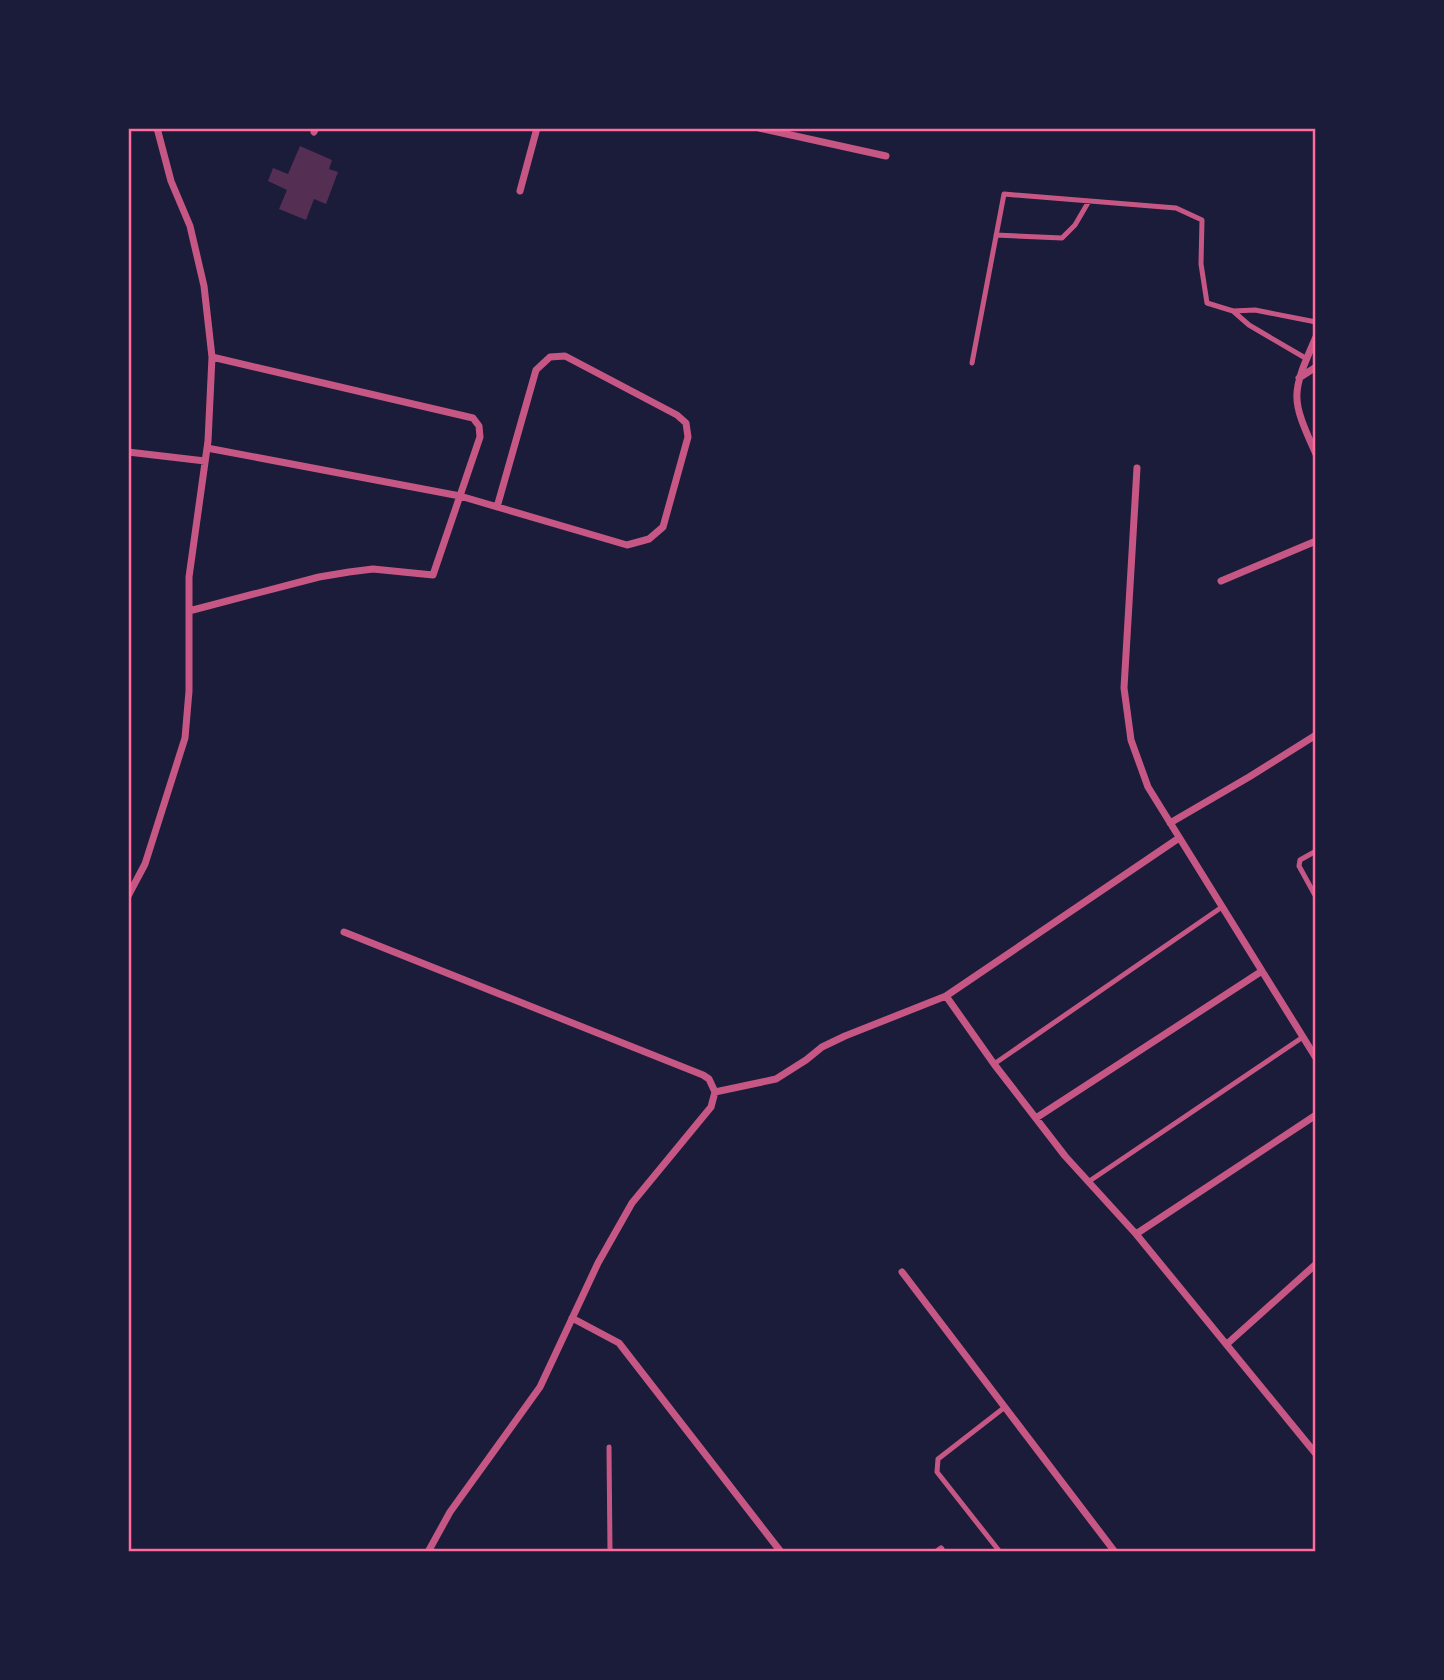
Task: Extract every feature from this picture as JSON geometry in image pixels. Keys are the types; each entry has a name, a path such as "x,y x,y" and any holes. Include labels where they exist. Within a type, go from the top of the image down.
{"street":[{"path":"128,896 145,864 184,738 189,691 189,577 207,448 212,357 204,286 190,226 171,181 157,128"},
{"path":"520,191 537,128"},
{"path":"759,128 886,156"},
{"path":"1316,337 1295,391 1304,429 1316,454"},
{"path":"207,448 460,496 497,507 627,545 649,539 663,527 688,437 686,424 677,415 565,356 550,357 536,370 497,507"},
{"path":"189,611 319,577 349,572 373,569 433,575 481,437 479,426 473,418 212,357"},
{"path":"1299,378 1316,368"},
{"path":"128,452 205,461"},
{"path":"1138,468 1124,688 1125,707 1138,765 1148,788 1316,1058"},
{"path":"1221,581 1316,541"},
{"path":"1170,823 1316,735"},
{"path":"715,1092 776,1079 822,1047 868,1025 946,996 1180,838"},
{"path":"344,932 703,1075 709,1079 715,1092 711,1107 632,1203 597,1263 540,1387 450,1512 428,1552"},
{"path":"1036,1118 1262,971"},
{"path":"946,996 994,1065 1036,1118 1088,1182 1136,1234 1316,1454"},
{"path":"1136,1234 1316,1115"},
{"path":"1227,1344 1316,1264"},
{"path":"902,1272 1115,1552"},
{"path":"572,1318 619,1343 781,1552"},
{"path":"1309,1446 1316,1440"}],"lane":[{"path":"972,363 1004,194 1176,208 1202,220 1201,264 1207,303 1233,311 1255,310 1316,322"},
{"path":"996,235 1062,238 1075,225 1089,201"},
{"path":"1233,311 1249,325 1307,359"},
{"path":"1316,851 1300,860 1299,866 1316,897"},
{"path":"994,1065 1222,907"},
{"path":"1088,1182 1303,1037"},
{"path":"1000,1552 937,1472 938,1458 1005,1407"},
{"path":"609,1447 610,1552"}],"building":[{"path":"300,146 332,160 329,169 338,172 326,204 314,199 306,220 279,209 287,190 268,181 273,168 288,174"}]}
